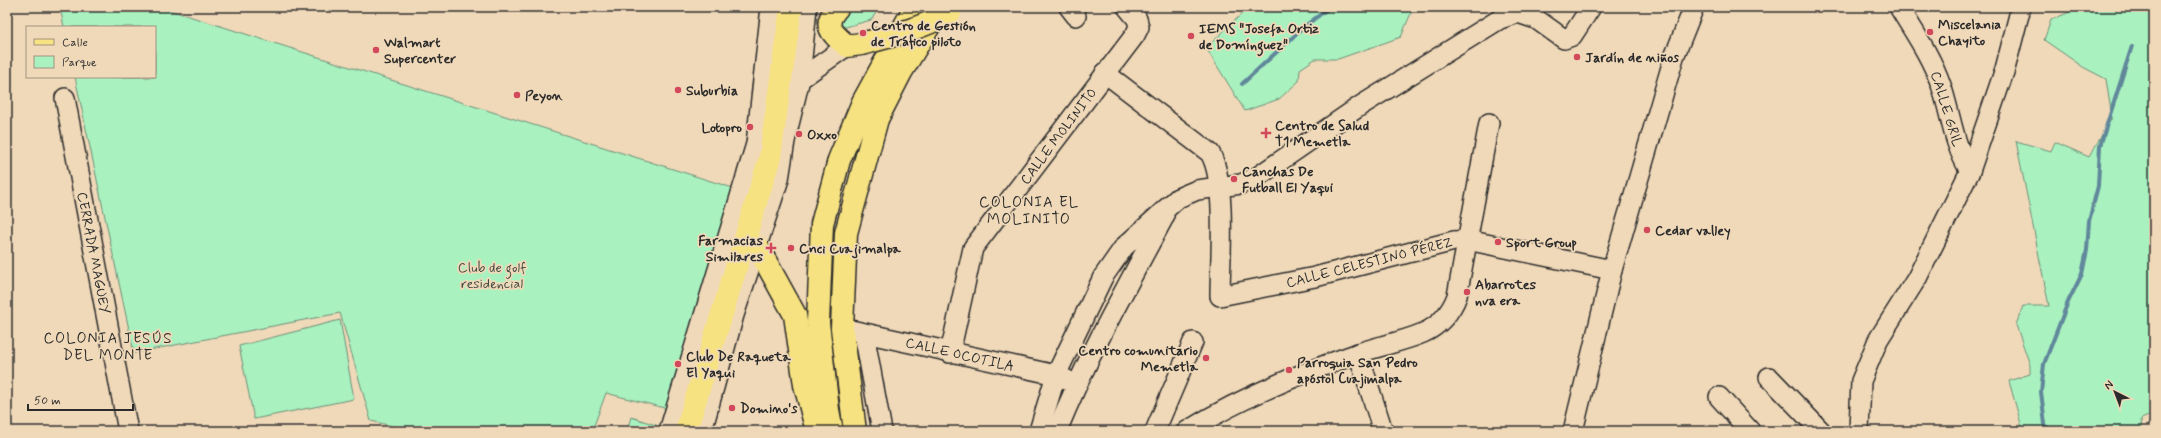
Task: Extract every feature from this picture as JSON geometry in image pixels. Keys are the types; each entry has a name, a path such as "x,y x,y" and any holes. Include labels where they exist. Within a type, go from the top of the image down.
{"main road":[{"path":"686,431 770,157 791,7"},
{"path":"832,431 828,410 818,323 822,224 839,160 860,109 915,7"},
{"path":"855,431 842,328 846,232 877,119 900,72 941,7"},
{"path":"830,13 830,31 854,45 902,34 925,26 959,7"},
{"path":"757,246 795,314 805,385 817,431"}],"street":[{"path":"669,431 756,144 771,7"},
{"path":"702,431 734,315 779,179 785,141 800,79 807,7"},
{"name":"CALLE MOLINITO","path":"950,352 973,248 1135,35 1139,27 1137,19 1127,7"},
{"path":"1039,431 1056,375 1103,277 1124,247 1170,205 1188,193 1220,185 1241,184 1256,177 1360,106 1500,19 1518,13 1536,19 1564,39 1572,36 1591,7"},
{"path":"1573,431 1612,270 1674,57 1694,7"},
{"name":"CALLE GRIL","path":"1899,7 1933,64 1941,85 1955,140 1961,156 1970,171"},
{"path":"1859,431 1861,381 1875,347 1917,278 1970,171 2005,69 2021,7"},
{"path":"800,79 854,45"},
{"path":"1105,73 1210,153 1217,167 1220,185"},
{"name":"CERRADA MAGUEY","path":"65,98 128,431"},
{"path":"1187,431 1215,414 1314,369 1423,333 1444,318 1453,308 1457,296 1489,123"},
{"name":"CALLE CELESTINO PÉREZ","path":"1220,185 1220,296 1314,277 1454,241 1467,240 1612,270"},
{"path":"1057,431 1076,384 1128,282 1170,205"},
{"name":"CALLE OCOTILA","path":"842,328 1056,375 1076,384"},
{"path":"864,333 882,431"},
{"path":"1155,431 1193,342"},
{"path":"1358,354 1383,431"},
{"path":"1769,377 1821,431"},
{"path":"1719,397 1750,431"}],"green space":[{"name":"Club de golf residencial","path":"60,7 160,7 736,189 672,410 606,393 592,431 414,431 371,421 340,313 134,353 75,78 156,78 156,26 64,26"},
{"path":"832,7 880,7 871,20 842,28"},
{"path":"1249,7 1416,7 1413,8 1401,37 1338,59 1315,59 1300,69 1299,81 1279,99 1245,111 1206,48"},
{"path":"2061,7 2152,7 2154,18 2154,279 2152,282 2154,291 2154,414 2141,419 2142,431 2023,431 2009,381 2030,374 2030,365 2016,325 2023,306 2049,306 2016,141 2051,151 2055,142 2089,157 2112,118 2106,79 2083,67 2044,40 2051,20 2079,8"},
{"path":"340,320 354,399 254,419 239,346"},
{"path":"631,417 656,425 654,431 627,431"}],"waterway":[{"path":"1242,84 1305,26 1330,7"},
{"path":"2049,431 2045,424 2041,392 2044,364 2068,302 2082,274 2087,250 2089,221 2098,186 2100,146 2132,46"}],"place":[{"name":"Miscelania Chayito","path":"1930,32"},
{"name":"Centro de Gestión de Tráfico piloto","path":"863,33"},
{"name":"IEMS \"Josefa Ortiz de Domínguez\"","path":"1191,36"},
{"name":"Walmart Supercenter","path":"376,50"},
{"name":"Jardín de niños","path":"1577,57"},
{"name":"Suburbia","path":"678,90"},
{"name":"Peyon","path":"517,95"},
{"name":"Lotopro","path":"750,127"},
{"name":"Centro de Salud T1 Memetla","path":"1266,133"},
{"name":"Oxxo","path":"799,134"},
{"name":"Canchas De Futball El Yaqui","path":"1234,179"},
{"name":"Cedar valley","path":"1647,230"},
{"name":"Sport Group","path":"1498,242"},
{"name":"Farmacias Similares","path":"771,248"},
{"name":"Cnci Cuajimalpa","path":"791,248"},
{"name":"Abarrotes nva era","path":"1467,292"},
{"name":"Centro comunitario Memetla","path":"1206,358"},
{"name":"Club De Raqueta El Yaqui","path":"678,364"},
{"name":"Parroquia San Pedro apóstol Cuajimalpa","path":"1289,370"},
{"name":"Domino's","path":"732,408"}],"district":[{"name":"COLONIA EL MOLINITO","path":"1029,210"},
{"name":"COLONIA JESÚS DEL MONTE","path":"108,346"}]}
